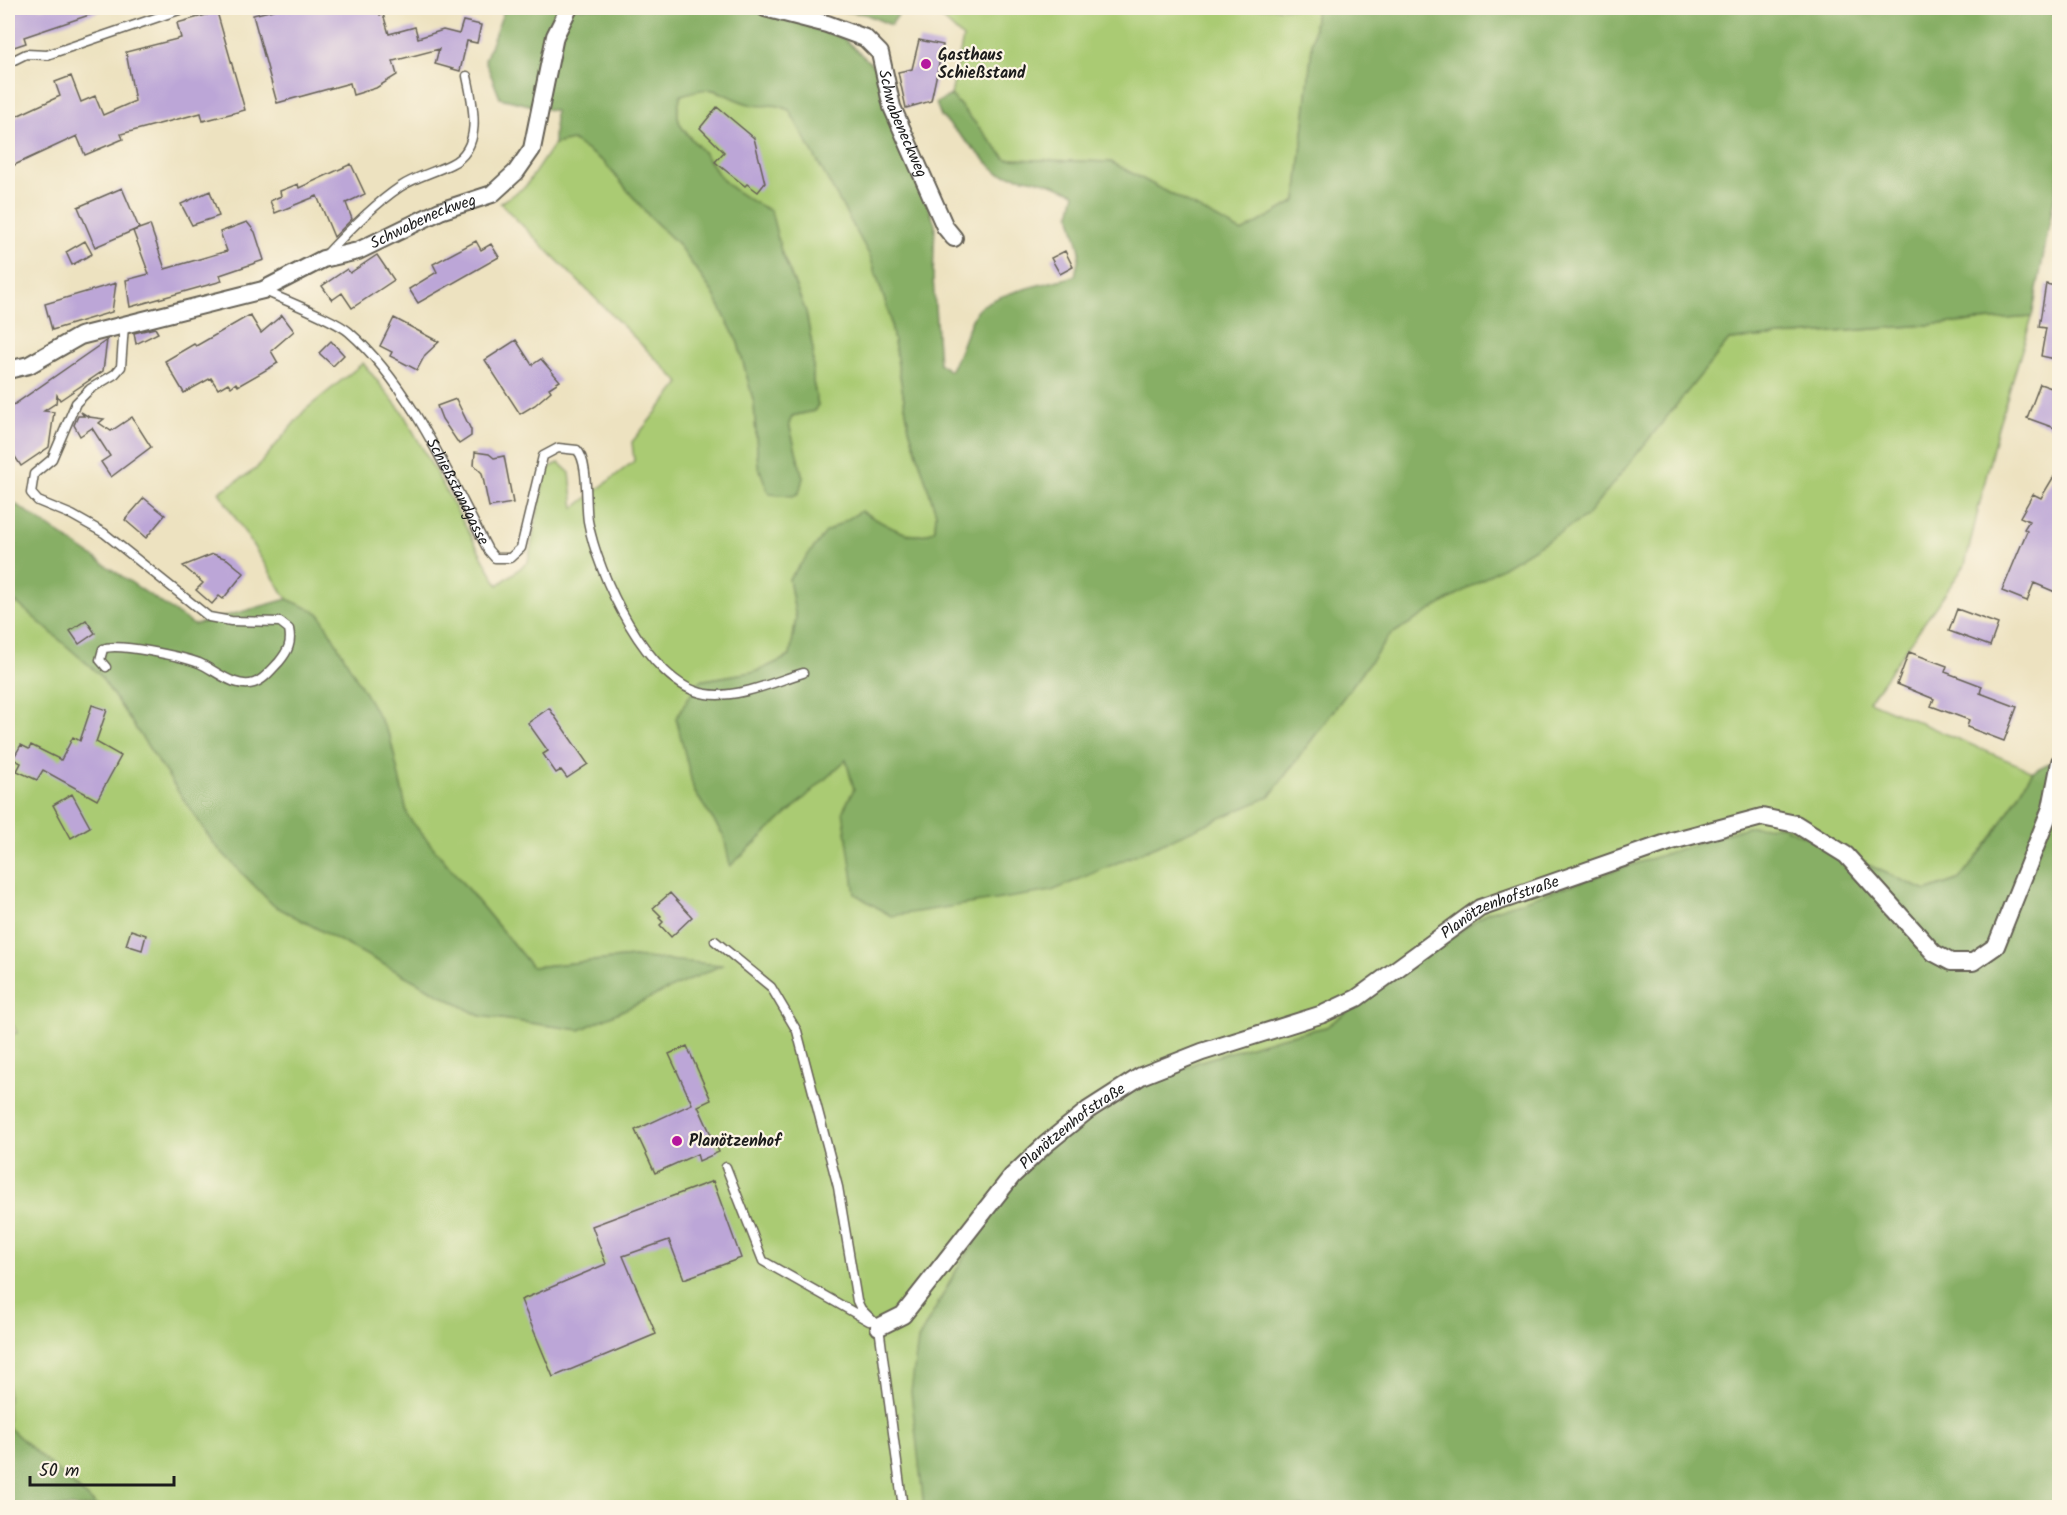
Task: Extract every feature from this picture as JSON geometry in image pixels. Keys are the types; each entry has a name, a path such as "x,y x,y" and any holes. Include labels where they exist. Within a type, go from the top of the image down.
{"street":[{"name":"Schwabeneckweg","path":"263,290 323,259 358,251 440,211 492,194 516,172 532,149 555,36 569,8"},
{"name":"Schwabeneckweg","path":"765,8 827,24 865,38 880,53 892,107 945,227 954,238"},
{"path":"8,370 29,365 80,336 263,290"},
{"name":"Planötzenhofstraße","path":"879,1327 903,1315 1012,1176 1046,1144 1088,1110 1141,1076 1202,1052 1323,1014 1357,998 1480,908 1666,843 1762,817 1796,824 1846,855 1934,953 1951,962 1973,962 1995,946 2050,808 2060,762"}],"lane":[{"path":"8,63 26,54 47,55 185,8"},
{"path":"222,8 228,8"},
{"path":"323,259 343,237 400,186 454,162 469,147 475,116 467,76"},
{"name":"Schießstandgasse","path":"263,290 348,331 384,371 412,411 488,550 495,558 510,558 523,543 543,456 558,448 577,450 584,465 587,516 601,566 625,617 652,656 668,674 687,689 713,695 734,694 803,673"},
{"path":"106,667 100,660 103,649 125,648 196,662 230,679 252,684 262,679 285,655 291,636 289,628 280,622 231,621 209,617 104,533 72,514 38,501 31,493 34,474 55,455 76,404 90,389 115,374 121,367 124,325"},
{"path":"715,940 771,987 797,1031 838,1187 857,1301 861,1309 879,1327 903,1508"},
{"path":"726,1167 763,1261 879,1327"}],"green space":[{"path":"505,8 895,8 898,15 891,25 865,14 826,9 809,27 843,38 878,70 883,99 897,144 917,177 935,224 933,278 939,363 950,371 972,319 982,306 1006,295 1075,276 1080,251 1070,214 1075,193 1046,182 998,173 941,116 936,103 951,95 1006,159 1111,162 1242,232 1296,201 1316,8 2043,8 2059,18 2059,172 2032,317 1729,340 1586,517 1390,635 1269,797 1052,891 891,916 855,894 843,811 854,789 846,760 730,866 724,836 694,791 676,718 699,681 758,671 790,656 796,618 789,579 826,532 861,511 908,534 927,534 935,529 936,513 909,428 889,313 870,256 789,110 774,105 763,106 741,102 713,90 681,95 678,114 681,127 729,186 771,211 781,251 806,312 813,350 813,382 818,405 814,411 792,416 789,424 803,478 799,493 793,496 769,494 758,465 754,403 738,343 713,293 677,243 649,216 604,162 572,140 554,144 555,111 500,98 485,60"},
{"path":"931,8 1316,8 1296,201 1242,232 1111,162 1006,159 951,95 963,38"},
{"path":"703,88 752,104 774,105 789,110 870,256 889,313 909,428 936,513 935,529 927,534 917,535 888,526 861,511 789,579 796,618 790,656 758,671 699,681 694,791 724,836 846,760 854,789 843,811 1269,797 1390,635 1585,517 1729,340 2032,317 1998,427 1965,565 1869,701 2033,771 1994,835 1960,879 1926,891 1782,826 1388,983 1326,1027 1278,1038 1198,1062 1015,1181 960,1264 918,1340 924,1507 98,1507 8,1427 8,1034 17,1033 8,1016 8,611 15,601 99,674 214,844 273,905 480,1016 580,1030 634,957 532,967 408,817 390,737 319,613 287,599 219,492 255,470 305,410 363,363 403,413 498,585 528,562 546,469 559,463 570,473 574,508 634,461 632,442 680,383 500,203 525,187 554,144 572,140 604,162 649,216 677,243 713,293 738,343 754,403 758,465 803,478 789,424 792,416 814,411 818,405 813,382 813,350 806,312 781,251 771,212 729,186 681,127 678,105 681,95"},
{"path":"8,499 194,625 287,599 319,613 390,737 408,817 532,967 634,957 722,965 580,1030 480,1016 273,905 214,844 99,674 16,602 8,611"},
{"path":"2059,758 2059,1507 924,1507 911,1392 918,1340 960,1264 1015,1181 1065,1132 1119,1097 1198,1062 1278,1038 1326,1027 1486,913 1747,827 1782,826 1926,891 1960,879 1994,835 2033,771"},
{"path":"8,1427 98,1507 8,1507"}],"building":[{"path":"9,8 104,8 104,10 24,37 26,43 8,49 8,17 12,15"},
{"path":"281,8 378,8 380,15 383,14 389,34 415,27 418,38 443,30 459,34 463,21 481,25 477,43 467,41 460,71 435,64 439,49 393,61 397,75 376,88 353,95 350,83 277,103 253,15"},
{"path":"217,12 245,110 203,121 201,113 121,134 123,139 85,155 77,136 8,168 8,120 60,96 55,82 71,76 81,102 95,96 103,115 135,101 126,52 181,38 177,23"},
{"name":"Gasthaus Schießstand","path":"919,40 943,45 931,101 906,108 898,72 912,69"},
{"path":"717,107 754,138 765,183 758,192 747,184 745,186 715,162 724,152 700,128"},
{"path":"351,164 365,194 346,203 352,219 334,237 317,196 275,213 270,201 281,196 280,191 298,184 299,188"},
{"path":"122,188 139,228 95,247 78,207"},
{"path":"210,191 219,216 192,225 181,204"},
{"path":"247,222 255,232 264,260 220,275 222,281 130,307 126,280 149,274 133,231 150,225 165,269 227,251 220,232"},
{"path":"85,241 92,254 72,265 66,252"},
{"path":"476,241 481,250 491,244 499,257 418,303 409,289 437,272 433,264"},
{"path":"1065,251 1073,267 1060,274 1051,258"},
{"path":"377,255 394,280 352,308 342,293 332,300 322,286 347,269 350,273"},
{"path":"116,283 112,312 52,330 45,304"},
{"path":"2046,284 2060,287 2060,360 2041,356 2046,328 2039,327"},
{"path":"250,315 261,333 282,315 294,331 271,351 278,363 238,386 236,383 231,387 228,383 218,389 211,378 184,393 165,361"},
{"path":"394,318 439,342 425,355 417,370 390,356 392,352 380,346"},
{"path":"155,328 158,333 136,344 134,333"},
{"path":"107,340 103,371 60,400 57,395 56,403 44,411 54,412 49,447 21,466 8,446 8,409"},
{"path":"516,340 532,365 541,359 560,381 549,388 551,391 535,405 520,414 485,360"},
{"path":"331,341 344,355 333,366 319,353"},
{"path":"2040,384 2060,391 2060,430 2027,418"},
{"path":"456,399 471,430 471,436 459,444 442,419 437,406"},
{"path":"81,412 89,417 104,419 99,423 111,431 132,417 151,447 111,477 101,462 110,456 92,428 80,436 74,425 78,416 84,416"},
{"path":"475,452 489,454 494,458 504,456 513,503 489,507 482,473 474,465"},
{"path":"2060,466 2060,594 2034,583 2027,601 2002,591 2027,531 2024,529 2029,521 2020,517 2033,494 2041,498"},
{"path":"144,498 165,515 146,538 125,520"},
{"path":"213,554 227,559 244,573 223,599 219,596 212,604 196,590 203,583 183,566"},
{"path":"1957,609 1998,624 1990,646 1949,631"},
{"path":"86,620 95,633 79,644 70,631"},
{"path":"1909,652 1947,666 1945,672 1982,686 1980,693 2017,707 2004,741 1967,727 1969,720 1931,706 1934,699 1897,684"},
{"path":"92,705 107,710 96,742 121,756 97,800 43,770 37,780 17,771 21,763 13,759 21,745 29,749 31,745 61,760 73,737 80,741"},
{"path":"549,708 588,764 567,778 561,770 556,773 543,754 548,751 528,723"},
{"path":"72,794 90,827 71,838 53,805"},
{"path":"670,893 692,917 671,937 660,925 663,922 659,918 661,916 653,908"},
{"path":"131,930 146,935 142,950 126,945"},
{"name":"Planötzenhof","path":"687,1046 711,1100 698,1106 719,1152 699,1161 697,1154 655,1173 635,1130 692,1104 669,1054"},
{"path":"713,1181 741,1258 684,1279 669,1240 623,1256 656,1334 553,1377 521,1300 606,1264 592,1226"}],"place":[{"name":"Gasthaus Schießstand","path":"926,64"},
{"name":"Planötzenhof","path":"677,1141"}]}
